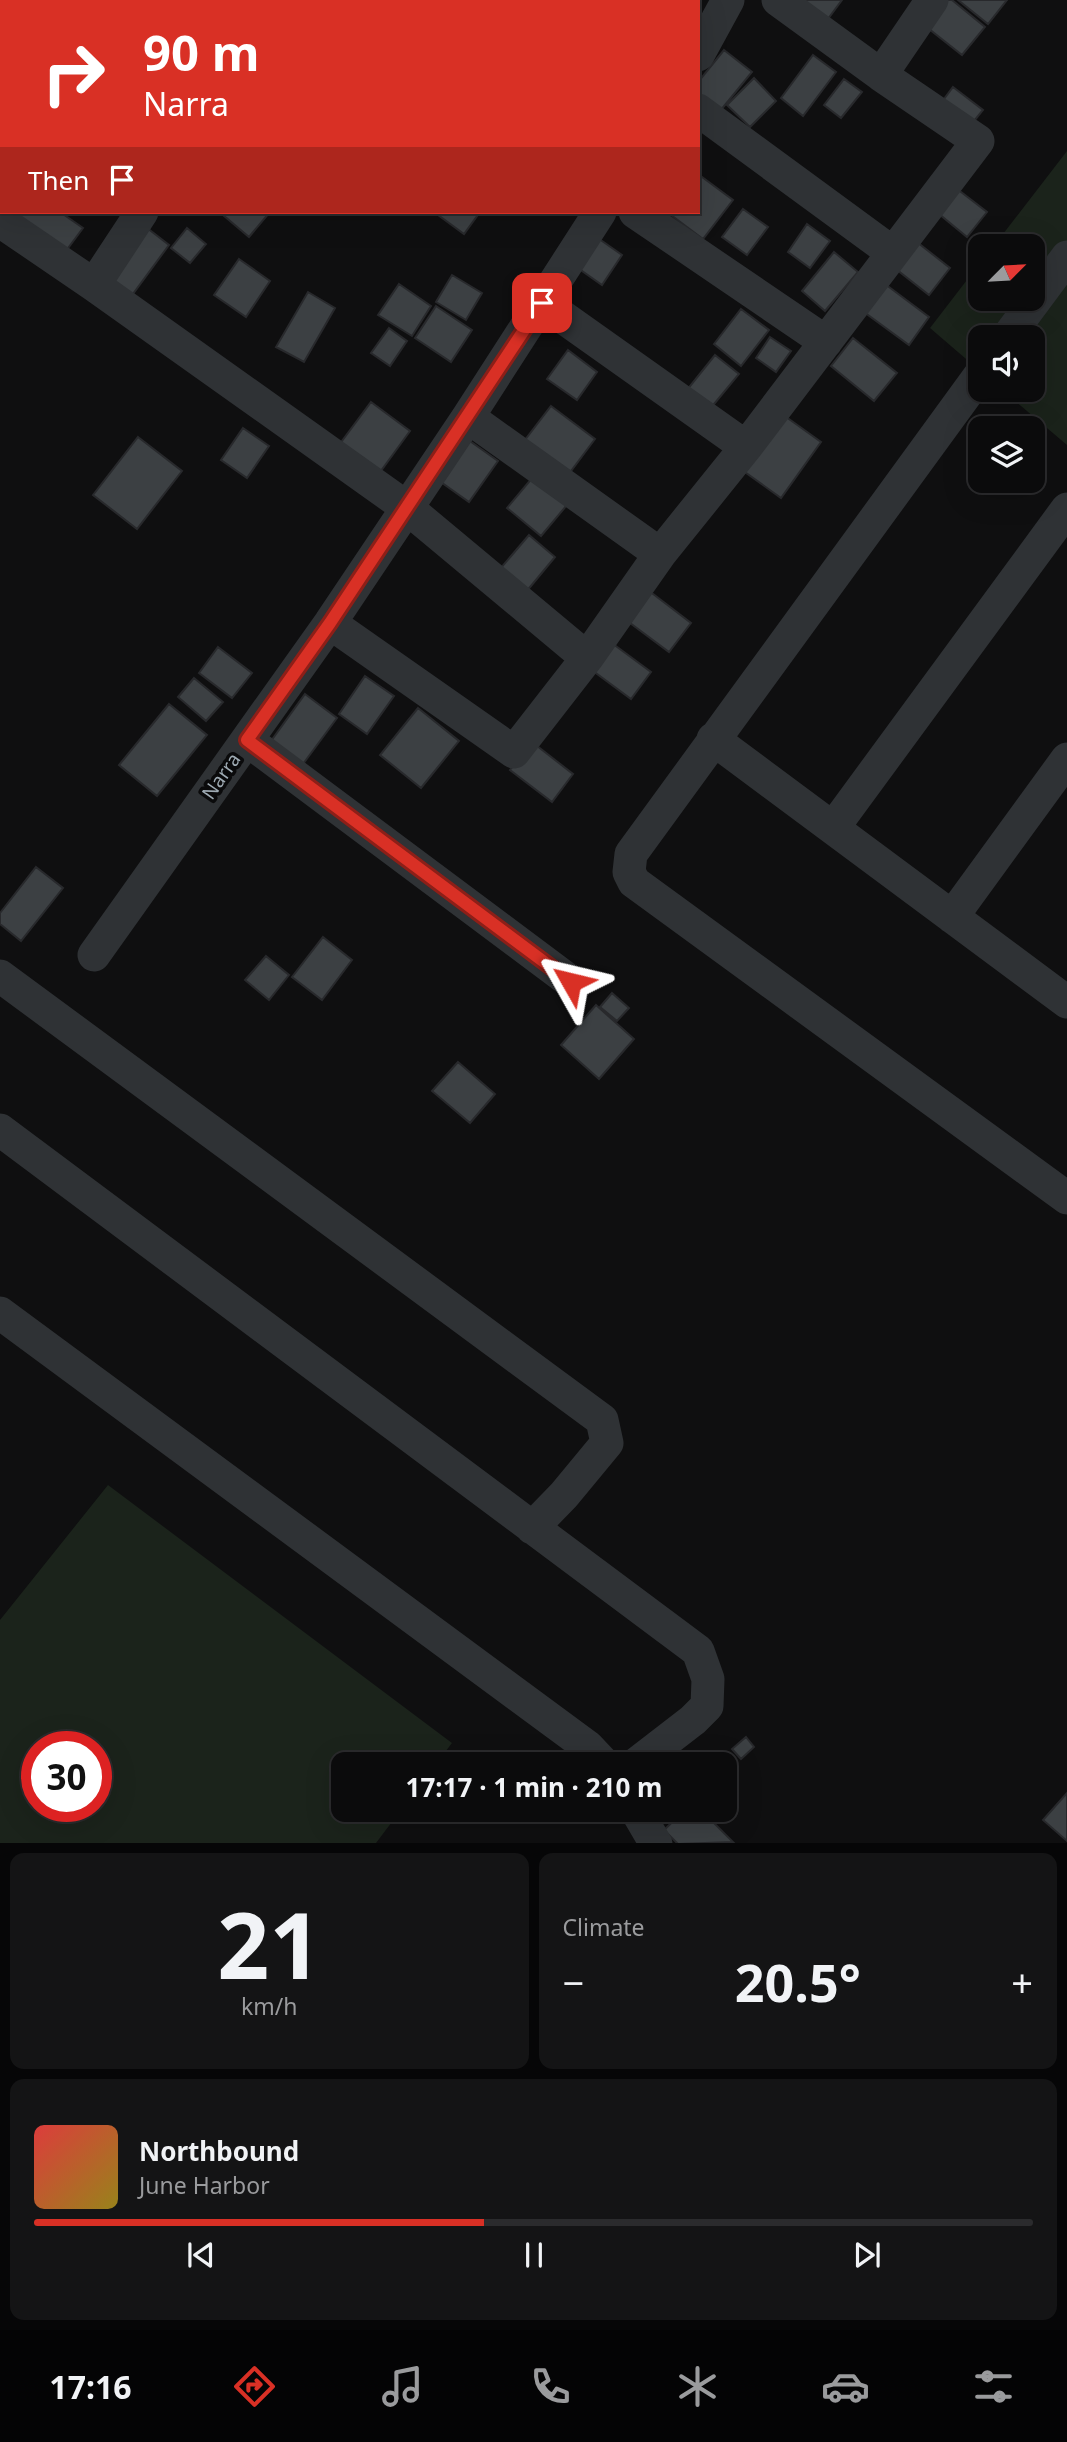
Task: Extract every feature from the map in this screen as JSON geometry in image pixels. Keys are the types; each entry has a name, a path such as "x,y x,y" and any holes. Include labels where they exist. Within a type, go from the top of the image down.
{"street":[{"path":"700,48 727,0"},
{"path":"330,623 514,752 587,658 660,554 746,447 978,141 778,0"},
{"path":"881,75 932,0"},
{"path":"700,111 893,253"},
{"path":"94,285 141,214"},
{"name":"Narra","path":"94,955 330,623 468,417 599,214"},
{"path":"638,214 826,342"},
{"path":"0,221 406,508 587,658"},
{"path":"1017,325 1067,257"},
{"path":"542,303 746,447"},
{"path":"968,391 631,854 629,872 634,882 1067,1198"},
{"path":"468,417 660,554"},
{"path":"833,828 1067,509"},
{"path":"713,739 1067,1002"},
{"path":"247,740 571,982"},
{"path":"952,917 1067,760"},
{"path":"0,976 603,1420 607,1443 564,1495 532,1528"},
{"path":"0,1130 698,1651 708,1679 707,1706 651,1752"},
{"path":"0,1313 593,1752"},
{"path":"643,1822 656,1843"}],"shaded area":[{"path":"1067,151 1067,445 1045,426 1045,416 1033,416 1016,402 1045,402 1045,325 968,325 968,361 930,328 968,279 968,312 1045,312 1045,234 1003,234"},
{"path":"108,1485 452,1743 445,1752 331,1752 331,1822 392,1822 376,1843 0,1843 0,1620"}],"building":[{"path":"804,0 842,0 822,27"},
{"path":"944,0 952,0 985,27 962,55 924,25"},
{"path":"958,0 1007,0 988,24"},
{"path":"724,50 752,72 716,116 700,104 700,80"},
{"path":"813,55 836,72 803,116 781,98"},
{"path":"754,78 776,101 750,127 727,105"},
{"path":"844,79 862,92 841,118 824,105"},
{"path":"953,87 983,110 970,126 941,103"},
{"path":"700,175 733,200 703,239 670,214 700,214"},
{"path":"952,185 987,212 967,237 933,209"},
{"path":"743,209 768,227 747,255 722,237"},
{"path":"15,214 63,214 83,228 60,259"},
{"path":"224,214 268,214 249,237"},
{"path":"437,214 479,214 464,234"},
{"path":"142,224 169,245 127,302 100,282"},
{"path":"807,224 830,241 810,268 788,252"},
{"path":"187,228 206,244 190,263 171,248"},
{"path":"908,235 950,268 929,295 887,262"},
{"path":"595,236 622,255 602,285 575,266"},
{"path":"834,252 858,272 825,311 802,291"},
{"path":"239,259 270,281 246,317 214,295"},
{"path":"452,275 482,293 466,320 436,302"},
{"path":"399,284 431,306 412,336 378,315"},
{"path":"885,284 929,317 909,345 864,312"},
{"path":"308,292 335,308 304,362 276,347"},
{"path":"436,306 472,330 451,362 415,338"},
{"path":"741,309 769,330 741,366 714,344"},
{"path":"389,328 407,341 390,366 371,353"},
{"path":"770,337 791,351 776,372 756,358"},
{"path":"853,338 897,373 874,401 831,366"},
{"path":"568,350 597,372 577,400 547,379"},
{"path":"715,355 739,374 705,415 682,396"},
{"path":"371,402 410,431 375,479 336,449"},
{"path":"551,406 595,439 562,483 518,449"},
{"path":"775,409 821,442 781,498 735,465"},
{"path":"243,428 269,446 247,478 221,460"},
{"path":"460,434 498,461 469,502 431,475"},
{"path":"138,437 182,471 137,529 93,495"},
{"path":"533,477 567,505 541,536 507,508"},
{"path":"529,535 555,557 521,598 494,576"},
{"path":"644,587 691,623 669,652 622,617"},
{"path":"605,638 651,672 631,699 585,665"},
{"path":"218,647 252,673 232,698 199,673"},
{"path":"365,676 394,696 367,734 339,714"},
{"path":"194,678 223,702 206,721 178,697"},
{"path":"305,694 337,718 303,764 271,741"},
{"path":"169,704 207,735 157,796 119,765"},
{"path":"418,708 459,741 421,788 380,755"},
{"path":"532,742 573,774 552,802 510,770"},
{"path":"36,867 63,888 21,941 0,924 0,913"},
{"path":"323,937 352,960 322,1000 292,977"},
{"path":"266,956 289,975 269,1000 245,980"},
{"path":"612,993 629,1008 617,1021 600,1007"},
{"path":"596,1005 634,1039 599,1079 561,1045"},
{"path":"458,1062 495,1094 470,1123 432,1091"},
{"path":"746,1737 754,1747 741,1759 732,1749"},
{"path":"1067,1793 1067,1841 1043,1820"},
{"path":"672,1822 713,1822 733,1842 706,1843 677,1843 664,1830"}],"route":[{"path":"542,303 330,623 247,740 571,982"}]}
